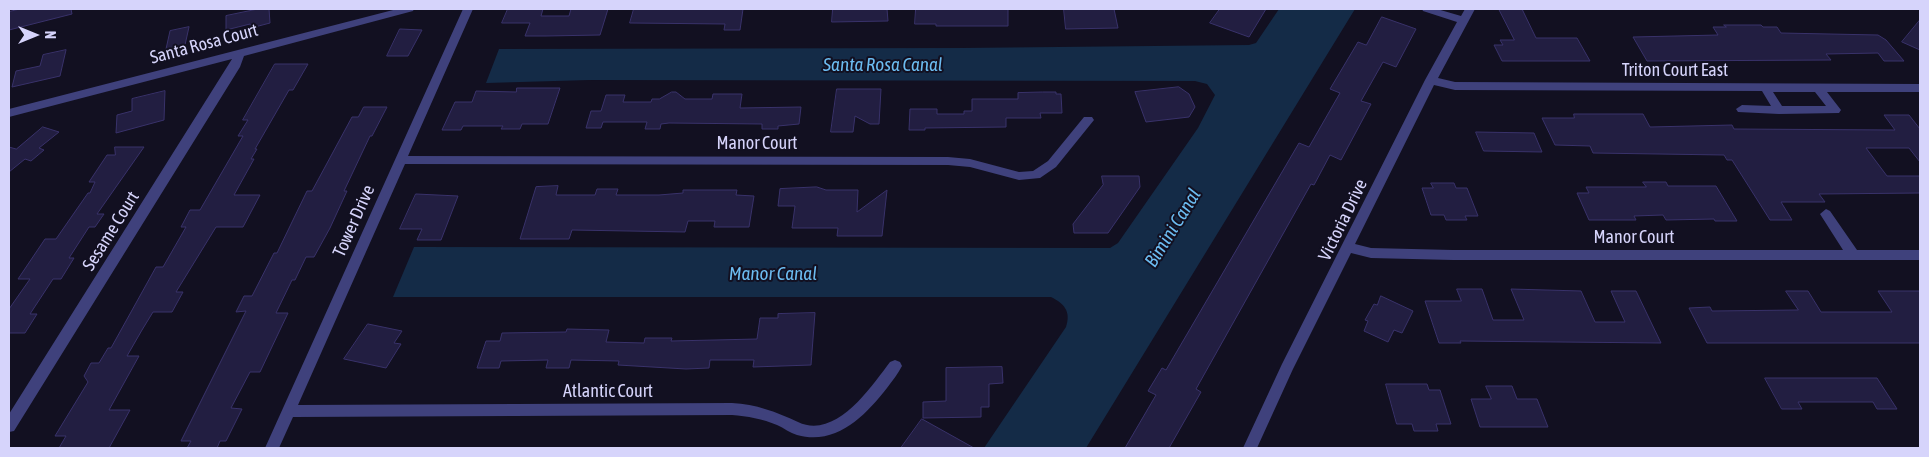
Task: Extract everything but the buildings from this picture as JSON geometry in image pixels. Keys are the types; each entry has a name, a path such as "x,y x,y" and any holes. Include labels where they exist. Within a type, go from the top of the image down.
{"street":[{"name":"Santa Rosa Court","path":"9,113 409,9"},
{"name":"Tower Drive","path":"272,448 468,9"},
{"path":"1427,9 1464,21"},
{"name":"Victoria Drive","path":"1250,448 1287,368 1431,80 1470,9"},
{"name":"Sesame Court","path":"9,426 236,64 239,53"},
{"name":"Triton Court East","path":"1431,80 1455,86 1920,88"},
{"path":"1765,88 1780,110"},
{"path":"1742,109 1835,110 1818,88"},
{"name":"Manor Court","path":"400,160 948,161 970,163 1026,176 1045,171 1088,120"},
{"path":"1826,214 1853,255"},
{"name":"Manor Court","path":"1349,247 1371,253 1398,254 1920,255"},
{"name":"Atlantic Court","path":"289,411 732,409 768,415 795,428 817,431 831,428 854,415 896,366"}],"water":[{"path":"1279,9 1355,9 1086,448 984,448 1066,327 1068,317 1066,309 1051,297 393,297 414,247 1110,248 1118,243 1198,128 1215,95 1207,84 1195,81 589,80 486,83 499,49 1249,45 1256,43"}],"water label":[{"name":"Santa Rosa Canal","path":"883,65"},
{"name":"Bimini Canal","path":"1173,228"},
{"name":"Manor Canal","path":"773,274"}]}
